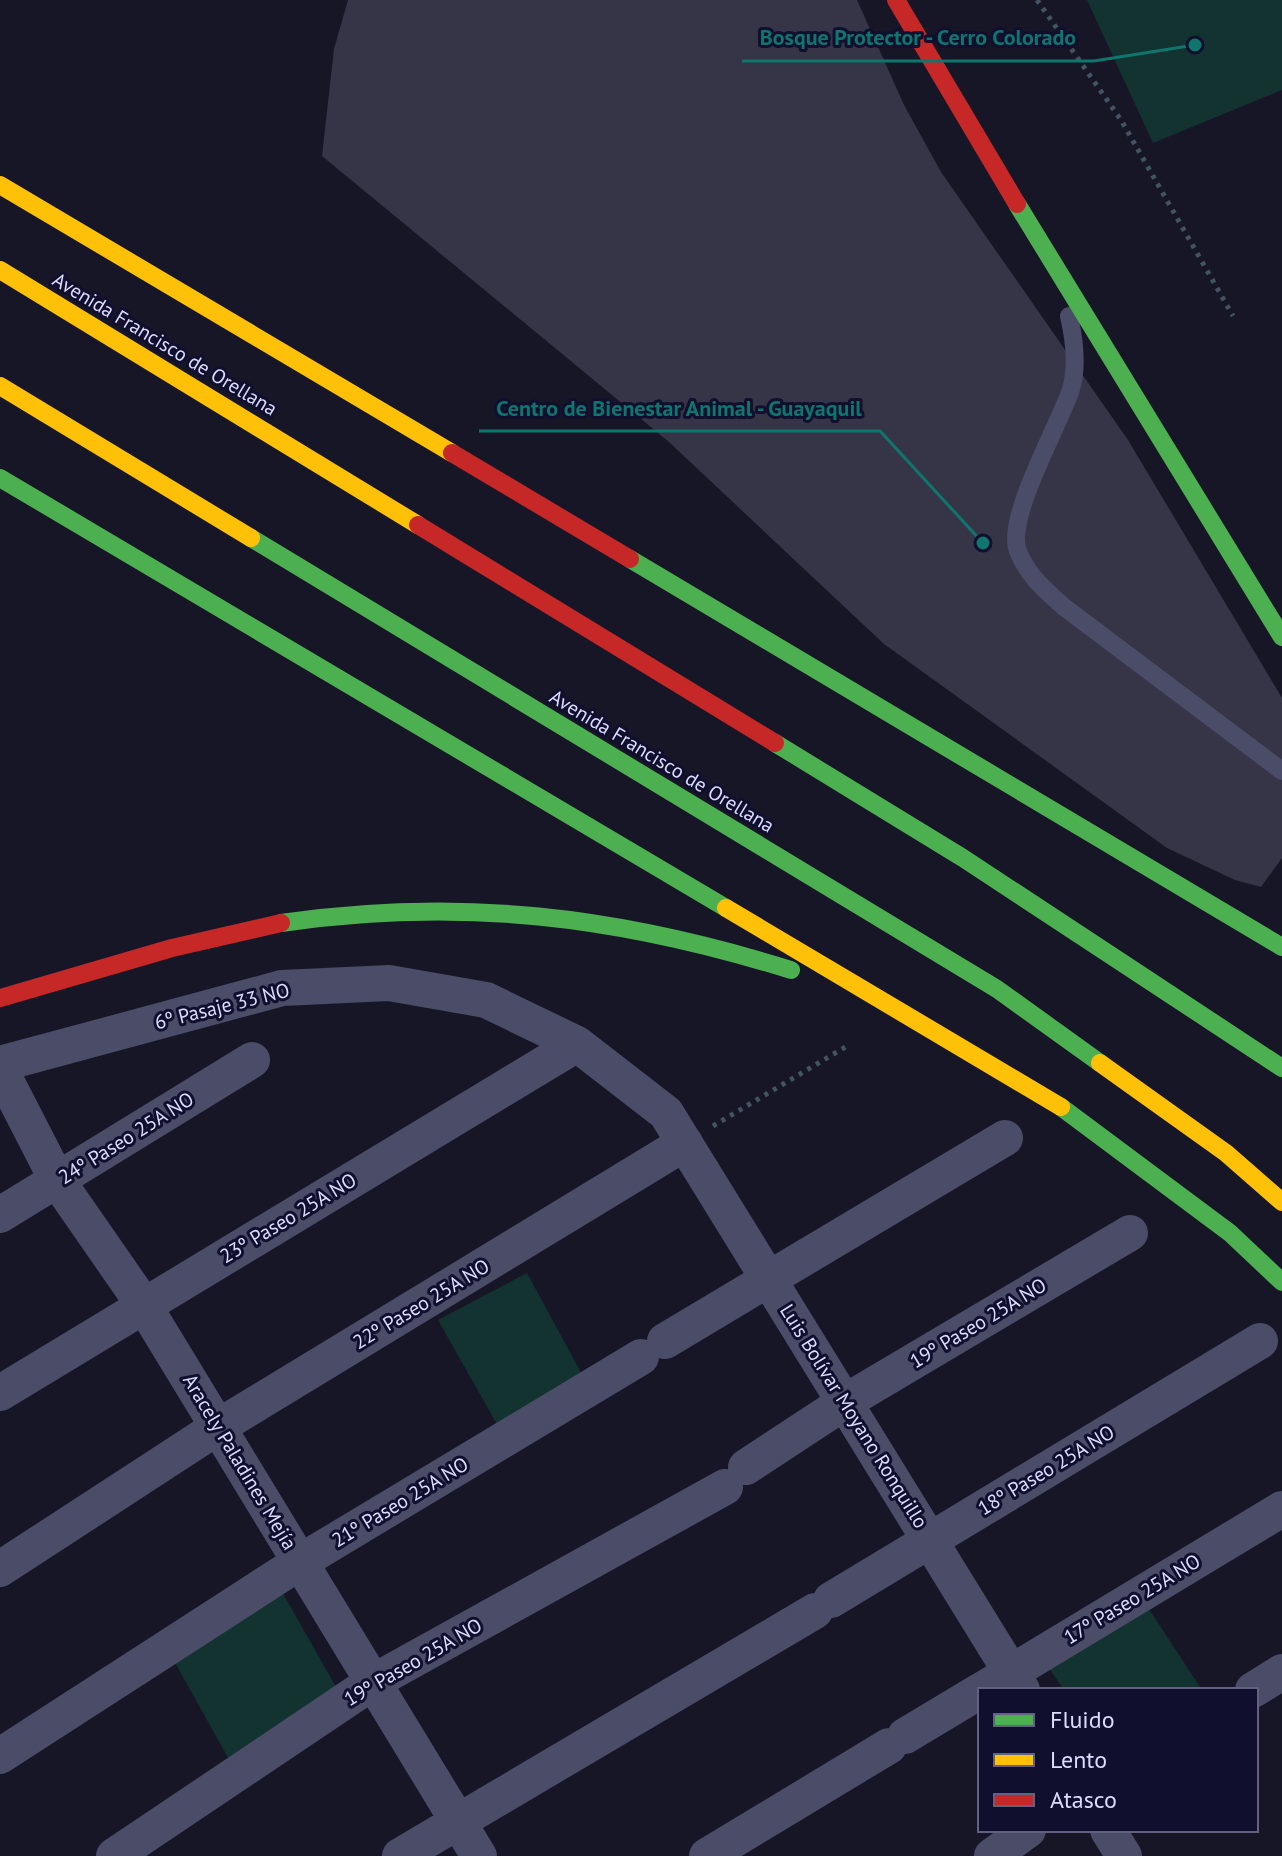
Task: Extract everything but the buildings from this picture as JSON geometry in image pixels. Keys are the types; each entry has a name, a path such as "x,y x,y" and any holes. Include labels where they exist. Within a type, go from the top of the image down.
{"main road":[{"path":"896,0 1060,276 1282,637"},
{"path":"0,185 1282,947"},
{"name":"Avenida Francisco de Orellana","path":"0,270 963,858 1282,1068"},
{"name":"Avenida Francisco de Orellana","path":"0,386 997,989 1226,1153 1282,1202"},
{"path":"0,478 1058,1105 1230,1233 1282,1282"},
{"path":"0,998 275,924 382,910 467,908 563,916 655,930 737,952 880,1001"}],"street":[{"name":"6º Pasaje 33 NO","path":"0,1067 282,988 389,983 486,1000 577,1044 666,1113 685,1143"},
{"name":"23º Paseo 25A NO","path":"0,1393 577,1044"},
{"name":"24º Paseo 25A NO","path":"0,1215 252,1060"},
{"name":"Aracely Paladines Mejía","path":"0,1067 57,1180 143,1304 479,1856"},
{"name":"21º Paseo 25A NO","path":"0,1756 300,1562 1005,1138"},
{"name":"Luis Bolívar Moyano Ronquillo","path":"685,1143 929,1539 999,1686"},
{"name":"22º Paseo 25A NO","path":"0,1569 218,1427 685,1143"},
{"name":"19º Paseo 25A NO","path":"114,1856 373,1682 736,1477 845,1402 1130,1233"},
{"name":"18º Paseo 25A NO","path":"400,1856 823,1606 1260,1341"},
{"name":"17º Paseo 25A NO","path":"999,1686 1282,1509"},
{"path":"1256,1688 1282,1672"},
{"name":"17º Paseo 25A NO","path":"707,1856 897,1741 978,1697"},
{"path":"992,1856 1025,1832"},
{"path":"1109,1832 1124,1856"}],"lane":[{"path":"1060,276 1074,351 1072,387 1023,504 1016,548 1033,579 1064,607 1282,771"}],"path":[{"path":"1037,0 1121,120 1233,316"},
{"path":"685,1143 847,1046"}],"green space":[{"path":"1087,0 1282,0 1282,90 1153,143"},
{"path":"527,1273 585,1380 498,1426 438,1320"},
{"path":"281,1590 340,1694 231,1763 173,1659"},
{"path":"1145,1603 1201,1688 1063,1688 1047,1665"}],"traffic: fast":[{"path":"1017,204 1282,637"},
{"path":"0,478 726,908"},
{"path":"251,538 997,989 1100,1063"},
{"path":"630,559 1282,947"},
{"path":"775,743 963,858 1282,1068"},
{"path":"281,923 347,915 412,912 539,916 664,936 791,970"},
{"path":"1061,1107 1230,1233 1282,1282"}],"traffic: slow":[{"path":"0,185 452,453"},
{"path":"0,270 418,525"},
{"path":"0,386 251,538"},
{"path":"726,908 1061,1107"},
{"path":"1100,1063 1226,1153 1282,1202"}],"traffic: jam":[{"path":"896,0 1017,204"},
{"path":"452,453 630,559"},
{"path":"418,525 775,743"},
{"path":"0,998 172,948 281,923"}],"place":[{"name":"Bosque Protector - Cerro Colorado","path":"1195,45"},
{"name":"Centro de Bienestar Animal - Guayaquil","path":"983,543"}]}
